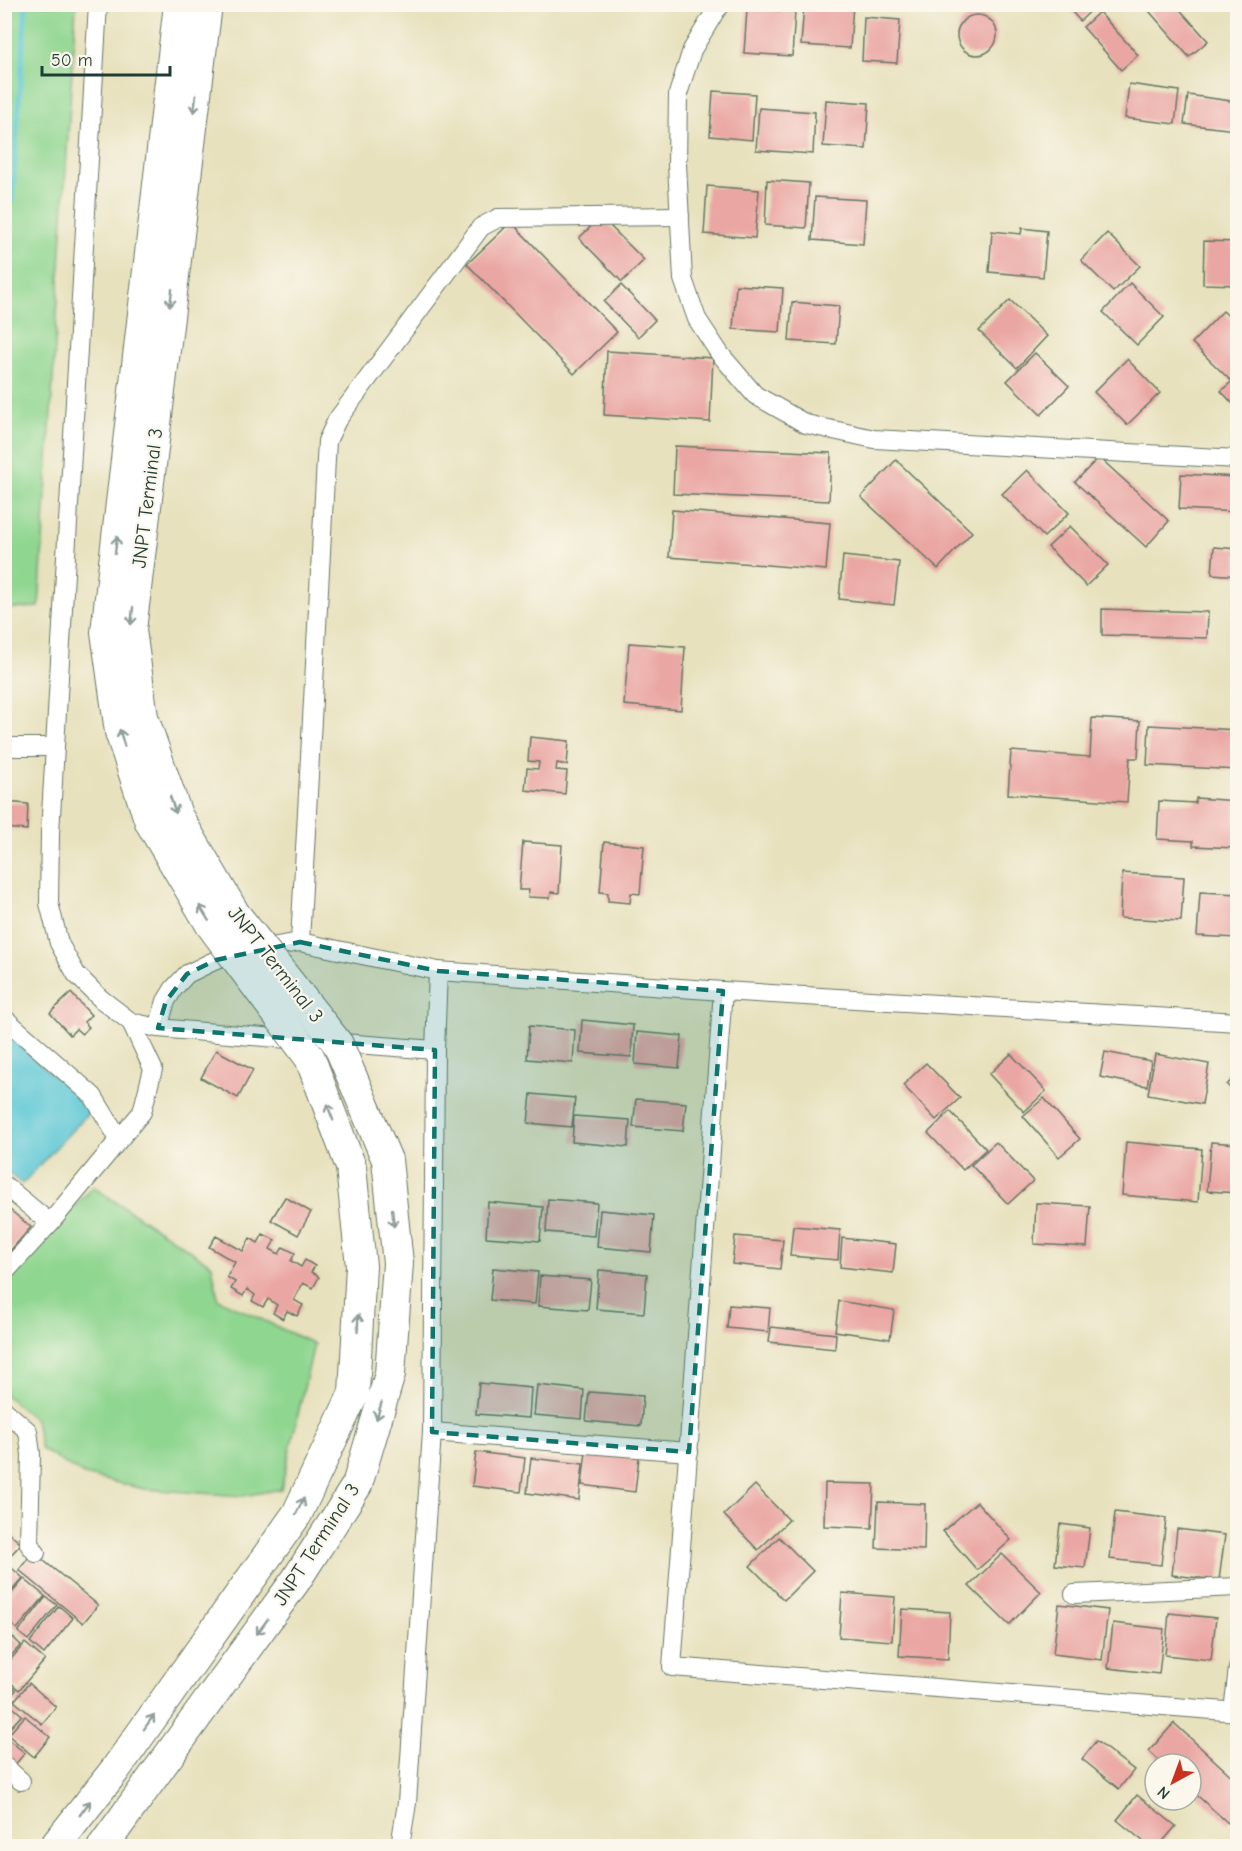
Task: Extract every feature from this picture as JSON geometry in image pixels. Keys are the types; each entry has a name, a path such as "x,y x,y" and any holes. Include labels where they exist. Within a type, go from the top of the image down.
{"main road":[{"name":"JNPT Terminal 3","path":"55,1846 115,1770 297,1514 354,1393 361,1266 351,1167 310,1058 211,925 150,822 120,732 106,632 179,4"},
{"name":"JNPT Terminal 3","path":"102,1846 296,1580 357,1485 390,1374 398,1263 387,1160 338,1044 229,904 177,815 143,717 131,630 207,4"}],"street":[{"path":"98,4 50,833 50,903 59,943 76,974 101,999 131,1022 158,1028 435,1050"},
{"path":"722,4 692,50 678,94 677,164 683,279 697,319 720,354 755,395 806,423 874,439 1238,459"},
{"path":"300,942 327,441 338,420 481,227 498,218 680,216"},
{"path":"4,747 55,747"},
{"path":"158,1028 166,1001 187,974 216,960 248,951 300,942 438,971 723,991 1238,1022"},
{"path":"400,1846 407,1803 432,1432 435,1050 438,971"},
{"path":"723,991 672,1667 1235,1712 1238,1668"},
{"path":"4,1018 93,1096 119,1140"},
{"path":"4,1273 50,1223 142,1112 153,1069 131,1022"},
{"path":"4,1185 50,1223"},
{"path":"4,1410 28,1431 32,1454 29,1544 36,1553"},
{"path":"432,1432 688,1452"},
{"path":"1074,1594 1238,1587"},
{"path":"4,1766 21,1781"}],"highlighted area":[{"path":"300,942 438,971 723,991 689,1452 432,1432 435,1050 158,1028 166,1001 187,974 216,960"}],"green space":[{"path":"4,5 76,5 39,607 5,609"},
{"path":"93,1187 212,1265 218,1299 314,1344 281,1489 243,1496 144,1489 84,1475 41,1449 35,1420 5,1395 4,1284"}],"water":[{"path":"4,1032 92,1109 22,1184 5,1170"}],"building":[{"path":"804,4 853,4 850,48 801,45"},
{"path":"1065,4 1098,4 1080,21"},
{"path":"1143,4 1175,4 1208,41 1189,57"},
{"path":"747,9 795,12 792,56 744,53"},
{"path":"1099,12 1138,55 1121,70 1083,27"},
{"path":"977,15 985,16 991,21 996,27 996,43 991,49 985,54 977,55 969,54 963,49 958,43 957,35 958,27 963,21 969,16"},
{"path":"864,17 900,20 897,63 862,61"},
{"path":"1129,84 1179,91 1175,124 1125,118"},
{"path":"713,91 755,94 752,140 710,136"},
{"path":"1188,95 1238,102 1235,130 1184,124"},
{"path":"826,100 869,103 866,149 823,146"},
{"path":"759,108 815,112 813,154 756,150"},
{"path":"767,180 809,183 806,228 765,225"},
{"path":"707,186 759,190 755,238 704,234"},
{"path":"815,197 866,200 863,244 812,240"},
{"path":"601,217 644,260 622,282 579,238"},
{"path":"511,222 617,332 574,374 467,264"},
{"path":"1022,228 1047,231 1043,277 989,272 992,231 1021,234"},
{"path":"1107,233 1140,266 1113,292 1081,260"},
{"path":"1204,241 1238,242 1238,285 1203,284"},
{"path":"1130,283 1164,317 1137,345 1103,312"},
{"path":"621,285 655,320 638,337 604,302"},
{"path":"736,285 783,288 780,332 733,329"},
{"path":"1010,300 1047,336 1017,368 979,331"},
{"path":"792,302 839,306 836,344 789,341"},
{"path":"1223,311 1238,325 1238,372 1230,380 1192,343"},
{"path":"607,351 713,358 710,422 604,415"},
{"path":"1035,353 1069,386 1041,415 1007,381"},
{"path":"1127,359 1160,393 1127,425 1094,392"},
{"path":"1238,376 1238,409 1221,391"},
{"path":"675,446 831,453 829,501 673,494"},
{"path":"1099,457 1169,521 1146,547 1075,482"},
{"path":"896,460 972,532 938,569 861,497"},
{"path":"1027,470 1069,513 1044,537 1002,494"},
{"path":"1181,474 1238,477 1237,512 1179,509"},
{"path":"672,510 830,523 826,570 669,557"},
{"path":"1070,526 1108,565 1086,586 1048,547"},
{"path":"1214,547 1238,549 1238,576 1212,574"},
{"path":"843,556 899,562 894,605 839,599"},
{"path":"1102,609 1208,612 1207,638 1102,635"},
{"path":"629,643 685,647 681,710 624,705"},
{"path":"1092,718 1140,721 1138,758 1130,758 1127,802 1008,794 1011,751 1090,757"},
{"path":"1149,725 1238,730 1238,770 1147,765"},
{"path":"530,737 569,741 567,765 557,763 556,770 567,771 565,794 525,790 527,768 538,769 539,762 528,761"},
{"path":"1196,798 1237,801 1235,848 1193,846 1193,841 1157,839 1159,801 1195,803"},
{"path":"4,802 28,804 27,830 4,828"},
{"path":"523,842 562,845 559,893 551,892 550,898 528,897 529,890 519,890"},
{"path":"604,842 644,846 640,894 631,893 630,903 608,901 608,893 600,892"},
{"path":"4,867 9,867 8,882 4,882"},
{"path":"1122,873 1184,877 1181,921 1120,918"},
{"path":"1200,892 1238,894 1238,938 1197,936"},
{"path":"71,993 91,1015 84,1022 89,1027 82,1034 76,1029 70,1035 50,1013"},
{"path":"582,1020 633,1025 631,1057 580,1053"},
{"path":"529,1026 575,1030 573,1063 527,1059"},
{"path":"637,1032 682,1036 679,1068 635,1064"},
{"path":"216,1050 253,1070 238,1098 201,1078"},
{"path":"1105,1052 1151,1061 1147,1086 1100,1077"},
{"path":"1011,1054 1046,1091 1024,1112 989,1074"},
{"path":"1155,1054 1209,1064 1202,1104 1148,1094"},
{"path":"926,1063 960,1098 936,1120 903,1085"},
{"path":"1238,1073 1238,1095 1227,1085"},
{"path":"531,1094 575,1098 572,1127 528,1123"},
{"path":"1044,1098 1080,1139 1059,1157 1023,1116"},
{"path":"636,1099 686,1103 683,1131 633,1127"},
{"path":"950,1111 986,1149 963,1170 928,1133"},
{"path":"574,1116 630,1120 628,1147 572,1142"},
{"path":"996,1142 1033,1181 1008,1204 971,1165"},
{"path":"1126,1142 1202,1149 1198,1202 1122,1195"},
{"path":"1211,1142 1238,1144 1238,1193 1207,1191"},
{"path":"285,1197 311,1212 298,1235 271,1220"},
{"path":"548,1199 597,1203 594,1236 546,1232"},
{"path":"488,1202 543,1207 540,1241 486,1237"},
{"path":"1036,1203 1090,1206 1087,1247 1034,1244"},
{"path":"10,1210 31,1227 4,1258 4,1217"},
{"path":"600,1210 654,1215 651,1252 597,1247"},
{"path":"793,1226 840,1230 838,1260 790,1256"},
{"path":"263,1234 275,1240 270,1249 279,1254 283,1247 295,1253 291,1261 301,1267 305,1260 315,1266 311,1272 319,1277 313,1288 303,1283 294,1300 303,1305 297,1316 287,1311 283,1319 273,1313 277,1305 268,1299 263,1307 252,1301 255,1295 247,1289 243,1296 231,1289 235,1282 227,1277 235,1262 209,1247 216,1236 243,1251 250,1238 258,1243"},
{"path":"735,1236 783,1240 780,1269 732,1264"},
{"path":"842,1238 896,1244 893,1273 840,1267"},
{"path":"493,1268 538,1272 535,1304 490,1300"},
{"path":"599,1270 647,1274 644,1313 596,1309"},
{"path":"540,1276 591,1280 588,1310 538,1306"},
{"path":"839,1301 894,1310 890,1339 835,1331"},
{"path":"729,1305 770,1308 768,1332 727,1328"},
{"path":"771,1327 836,1334 835,1349 769,1342"},
{"path":"479,1383 531,1388 529,1418 476,1414"},
{"path":"537,1385 584,1390 582,1419 534,1415"},
{"path":"589,1392 643,1396 641,1426 586,1421"},
{"path":"586,1451 639,1457 635,1492 582,1485"},
{"path":"476,1452 525,1458 521,1492 472,1486"},
{"path":"531,1458 583,1464 579,1500 527,1493"},
{"path":"825,1483 874,1484 872,1528 824,1526"},
{"path":"755,1485 789,1520 758,1550 724,1515"},
{"path":"878,1502 925,1504 924,1550 876,1548"},
{"path":"977,1502 1011,1540 977,1570 943,1531"},
{"path":"1115,1512 1166,1518 1161,1565 1110,1559"},
{"path":"1060,1524 1090,1528 1085,1568 1055,1565"},
{"path":"4,1528 21,1544 6,1560 4,1559"},
{"path":"1177,1529 1225,1535 1219,1580 1172,1575"},
{"path":"779,1537 813,1571 784,1600 750,1566"},
{"path":"33,1552 98,1605 83,1623 19,1570"},
{"path":"1002,1554 1041,1592 1009,1625 969,1586"},
{"path":"4,1561 23,1578 9,1594 4,1589"},
{"path":"24,1579 45,1596 17,1629 4,1618 4,1602"},
{"path":"842,1593 895,1597 892,1641 839,1637"},
{"path":"46,1597 57,1605 28,1640 18,1632"},
{"path":"1059,1604 1108,1610 1102,1660 1053,1654"},
{"path":"59,1606 73,1618 44,1654 30,1642"},
{"path":"902,1609 950,1612 948,1659 899,1656"},
{"path":"1169,1613 1216,1618 1211,1660 1165,1655"},
{"path":"1113,1623 1164,1629 1159,1674 1108,1668"},
{"path":"4,1629 21,1645 4,1663"},
{"path":"25,1643 45,1660 19,1690 4,1677 4,1667"},
{"path":"4,1680 16,1690 4,1704"},
{"path":"29,1683 56,1707 42,1724 14,1701"},
{"path":"8,1703 22,1715 4,1734 4,1707"},
{"path":"25,1716 50,1737 34,1757 8,1735"},
{"path":"1174,1723 1238,1782 1238,1812 1228,1823 1203,1801 1203,1752 1149,1751"},
{"path":"4,1736 25,1753 13,1767 4,1759"},
{"path":"1096,1741 1134,1770 1119,1789 1082,1759"},
{"path":"1137,1795 1143,1800 1143,1812 1158,1812 1176,1826 1159,1846 1149,1846 1117,1820"}],"waterway":[{"path":"4,201 12,201 26,4"}]}
